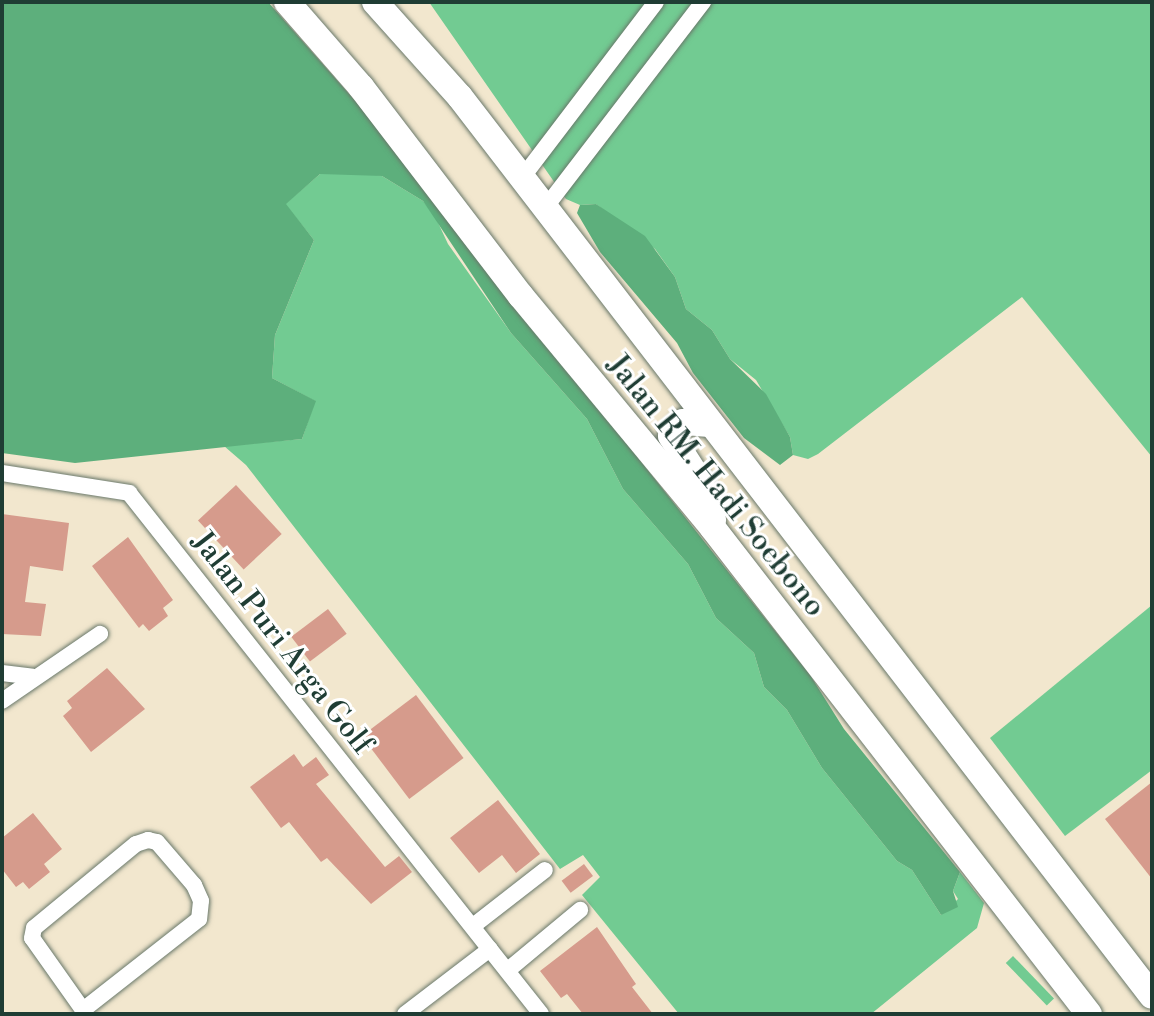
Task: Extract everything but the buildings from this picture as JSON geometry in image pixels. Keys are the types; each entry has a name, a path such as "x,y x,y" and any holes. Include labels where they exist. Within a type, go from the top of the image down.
{"main road":[{"name":"Jalan RM. Hadi Soebono","path":"287,2 361,87 521,296 712,527 1089,1014"},
{"name":"Jalan RM. Hadi Soebono","path":"375,2 460,97 1152,996"},
{"path":"710,424 683,422 671,436 710,502 712,527"}],"street":[{"path":"522,178 656,2"},
{"path":"545,208 703,2"},
{"name":"Jalan Puri Arga Golf","path":"2,473 129,493 541,1014"},
{"path":"2,701 100,634"},
{"path":"2,673 33,677"},
{"path":"157,842 194,885 201,901 199,919 80,1012 32,938 34,928 136,844 157,842"},
{"path":"473,926 545,870"},
{"path":"508,970 580,910"},
{"path":"405,1014 490,949"}],"green space":[{"path":"2,2 268,2 357,103 810,675 844,729 960,872 953,891 958,907 941,915 912,870 897,861 822,768 787,710 764,687 754,653 716,618 688,564 623,489 587,419 511,333 423,201 382,176 320,174 286,204 314,240 275,335 272,378 316,401 302,439 75,463 2,453"},
{"path":"429,2 1152,2 1152,457 1022,297 818,454 808,459 793,455 790,437 756,380 730,359 712,330 686,309 675,277 655,249 596,204 580,205 566,199"},
{"path":"366,173 382,176 423,201 434,214 448,244 511,333 587,419 623,489 688,564 716,618 754,653 764,687 787,710 822,768 897,861 912,870 941,915 958,899 953,891 960,872 984,903 977,928 871,1014 679,1014 582,895 600,877 583,855 560,869 246,465 224,446 302,439 315,401 272,378 275,335 314,240 285,204 320,174"},
{"path":"596,204 645,236 675,277 686,309 712,330 730,359 766,394 790,437 793,455 780,465 744,438 693,373 677,343 600,252 577,213 580,205"},
{"path":"1152,605 1152,770 1065,836 990,738"},
{"path":"1013,956 1054,998 1047,1005 1006,963"}]}
